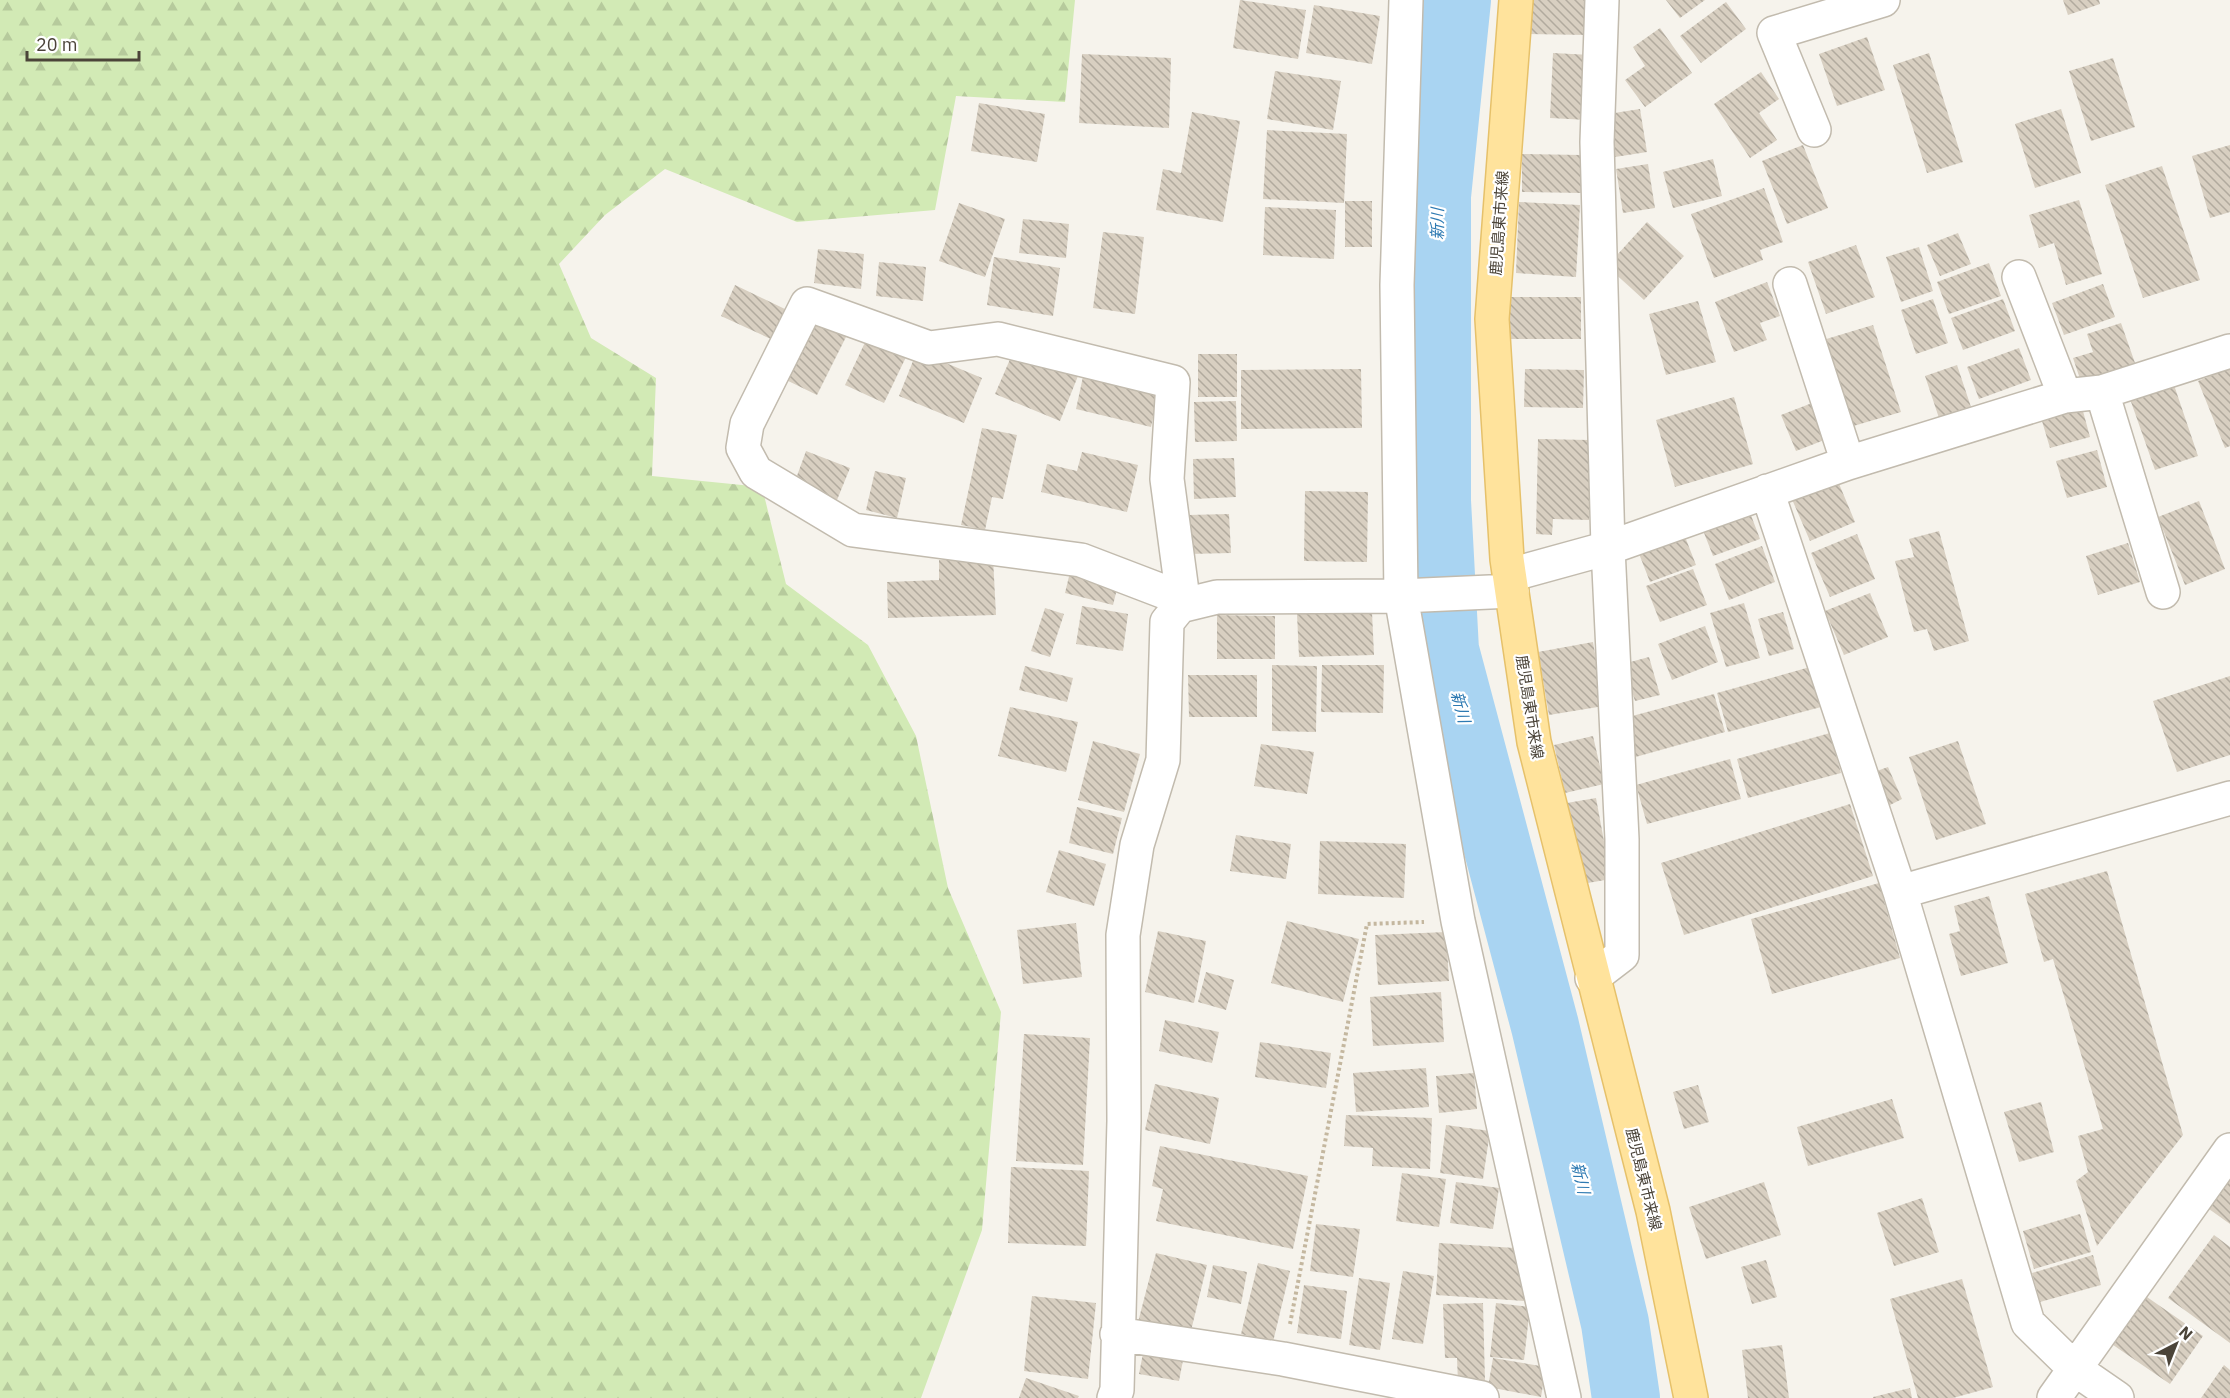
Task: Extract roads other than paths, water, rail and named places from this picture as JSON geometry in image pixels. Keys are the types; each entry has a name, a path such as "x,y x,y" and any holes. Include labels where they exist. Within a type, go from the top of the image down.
{"main road":[{"name":"鹿児島東市来線","path":"1516,0 1492,319 1511,583 1534,742 1592,978 1653,1211 1691,1398"}],"street":[{"path":"1406,0 1396,285 1401,596 1458,921 1564,1398"},
{"path":"1592,978 1622,955 1622,839 1608,548 1597,142 1602,0"},
{"path":"1814,130 1774,33 1883,0"},
{"path":"2019,277 2065,396"},
{"path":"1790,284 1848,463"},
{"path":"1114,1398 1117,1390 1124,1121 1123,935 1137,845 1163,760 1167,622 1182,602 1167,479 1173,382 998,339 929,348 807,304 747,424 743,448 756,472 853,530 1081,560 1182,602 1217,597 1401,596 1511,583 1848,463 2065,396 2102,392 2230,351"},
{"path":"2102,392 2163,592"},
{"path":"1767,491 1900,892 2028,1323 2075,1369 2117,1398"},
{"path":"1900,892 2230,798"},
{"path":"2054,1398 2230,1150"},
{"path":"1117,1334 1283,1359 1482,1398"}],"waterway":[{"name":"新川","path":"1457,0 1437,196 1437,501 1445,650 1545,1026 1615,1323 1626,1398"}]}
